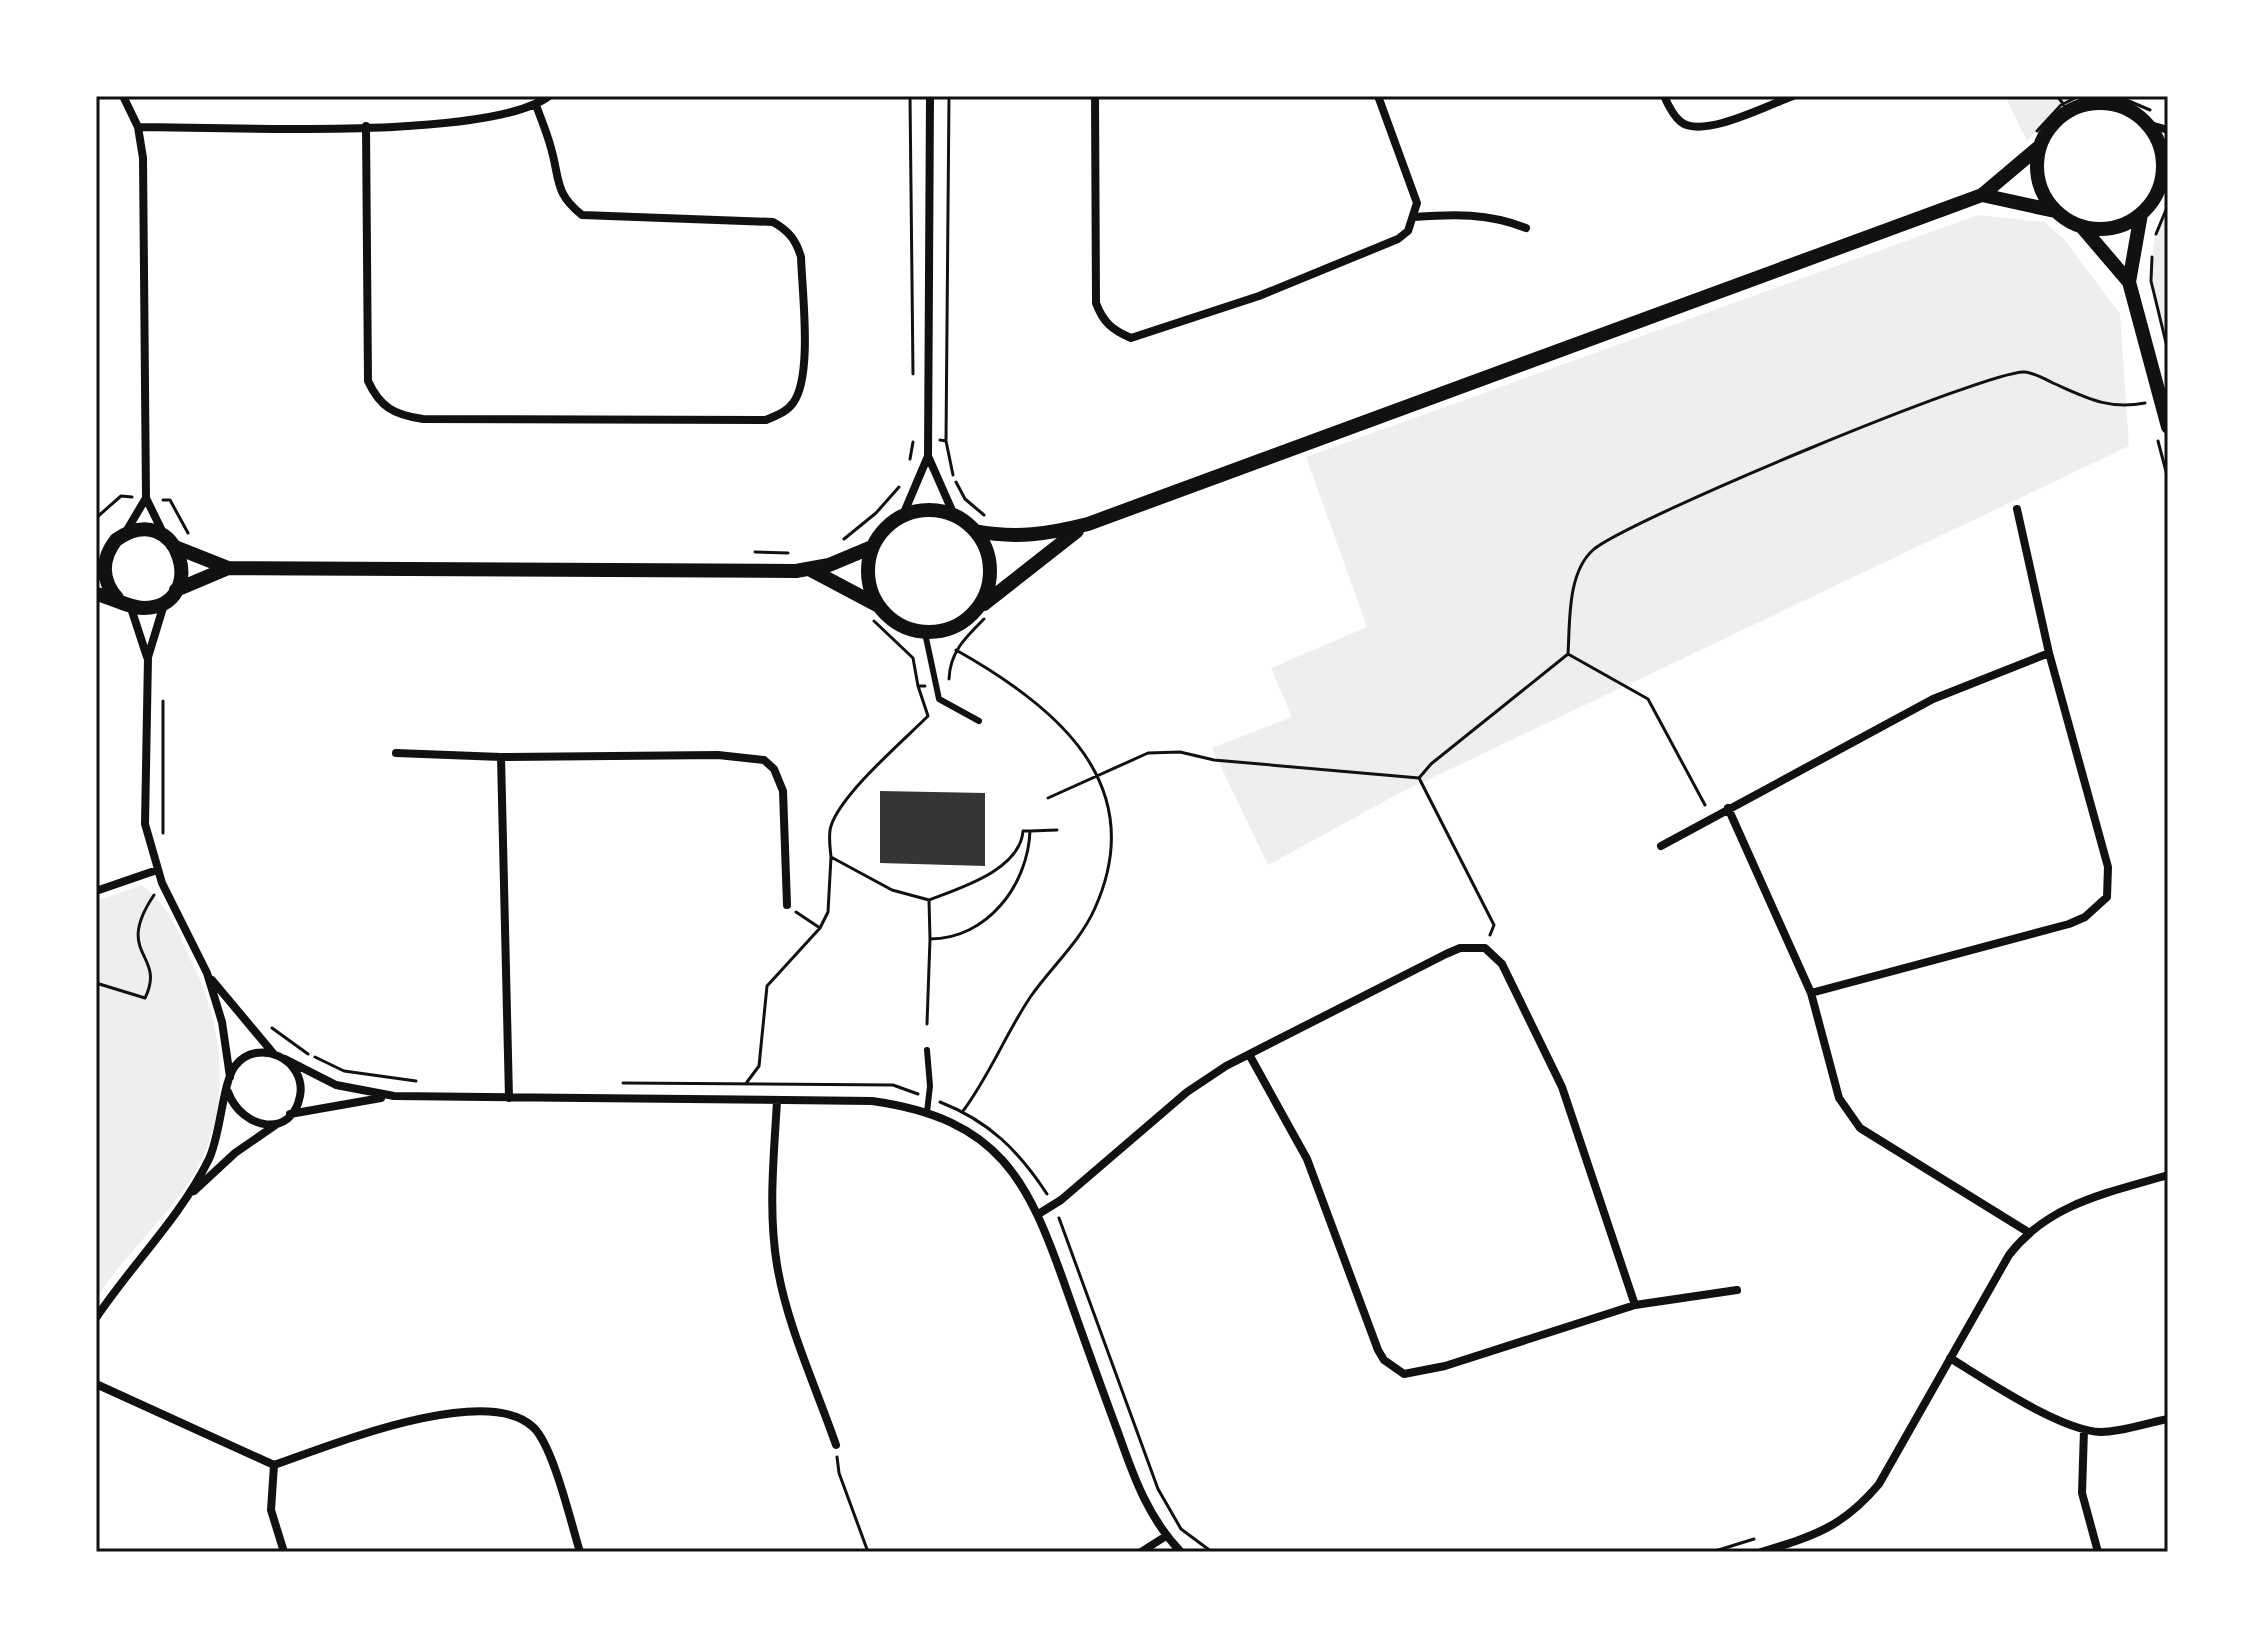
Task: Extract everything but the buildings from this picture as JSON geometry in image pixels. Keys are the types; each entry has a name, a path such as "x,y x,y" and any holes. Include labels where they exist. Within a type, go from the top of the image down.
{"street":[{"path":"123,96 138,127 143,158 146,498 182,568 148,657 145,824 162,883 207,973 222,1022 230,1077 219,1135 188,1197"},
{"path":"138,127 366,126 465,122 536,105 549,96"},
{"path":"903,515 928,456 930,96"},
{"path":"1095,96 1094,288 1102,319 1116,332 1131,338 1259,296 1398,239 1408,231 1417,203 1378,96"},
{"path":"1664,96 1681,122 1696,129 1717,125 1793,96"},
{"path":"975,531 1017,537 1042,535 1088,524 1982,195 2065,108 2104,102 2151,118 2168,130"},
{"path":"366,126 368,381 376,399 392,413 423,419 766,420 793,404 801,386 802,370 801,257 796,242 787,230 773,222 582,215 569,204 557,185 552,151 536,105"},
{"path":"2082,227 2112,228 2141,214 2164,185 2162,157 2151,118"},
{"path":"2037,140 2040,185 2056,211"},
{"path":"1982,195 2056,211 2082,227 2129,282 2168,427"},
{"path":"1414,217 1465,214 1503,219 1526,228"},
{"path":"2129,282 2141,214"},
{"path":"928,456 954,515"},
{"path":"124,535 146,498"},
{"path":"1811,993 2069,924 2085,917 2107,897 2108,867 2049,653 2017,509"},
{"path":"871,609 867,576 872,547 882,531 903,515 929,510 954,515 975,531 984,546 990,571 985,596 976,611"},
{"path":"803,571 898,625 925,633 953,628 1029,565 1088,524"},
{"path":"148,657 124,602 105,574 103,549 124,535 144,530 228,568 803,571 872,547"},
{"path":"96,594 151,607 228,568"},
{"path":"1661,846 1933,699 2049,653"},
{"path":"396,753 501,757 718,755 764,760 774,769 783,791 787,905"},
{"path":"501,757 509,1098"},
{"path":"1728,808 1811,993 1839,1098 1860,1128 2028,1232"},
{"path":"96,891 157,870"},
{"path":"1040,1213 1054,1205 1187,1092 1226,1066 1446,954 1460,948 1485,948 1502,964 1562,1087 1635,1305"},
{"path":"207,973 273,1053 336,1085 394,1096 872,1101 927,1112 979,1139 1015,1173 1040,1213 1132,1473 1166,1536 1181,1552"},
{"path":"230,1077 246,1056 273,1053"},
{"path":"1250,1056 1307,1159 1378,1350 1393,1368 1404,1374 1445,1366 1635,1305 1737,1290"},
{"path":"96,1318 188,1197 235,1153 290,1114 300,1096 298,1075 285,1059"},
{"path":"228,1092 234,1109 246,1120 263,1125 280,1122"},
{"path":"290,1114 394,1096"},
{"path":"777,1101 773,1200 777,1265 783,1293 836,1445"},
{"path":"1761,1552 1820,1534 1858,1509 1879,1484 2009,1255 2028,1232 2071,1204 2168,1175"},
{"path":"1950,1358 1997,1387 2084,1430 2117,1431 2168,1419"},
{"path":"96,1384 274,1465 402,1421 485,1413 520,1417 535,1428 545,1445 580,1552"},
{"path":"2084,1430 2082,1493 2098,1552"},
{"path":"274,1465 271,1510 284,1552"},
{"path":"1141,1552 1166,1536"}],"lane":[{"path":"925,633 934,686 945,705 979,721"},
{"path":"927,1050 930,1098 927,1112"}],"path":[{"path":"910,96 913,376"},
{"path":"949,96 946,441 953,475 965,499 985,516 996,517"},
{"path":"2057,96 2065,108"},
{"path":"2037,140 2079,96"},
{"path":"2117,96 2151,118"},
{"path":"2152,242 2168,205"},
{"path":"2152,255 2151,281 2168,351"},
{"path":"1419,778 1431,764 1568,654 1571,602 1585,559 1593,549 1687,499 1972,386 2024,371 2119,408 2161,399"},
{"path":"910,464 914,438 946,441"},
{"path":"842,540 876,513 900,486"},
{"path":"96,518 121,496 170,500 187,533 197,538"},
{"path":"749,552 802,554 803,571"},
{"path":"746,1084 759,1066 767,986 820,928 828,912 831,826 860,784 928,716 913,658 871,609"},
{"path":"918,686 949,682 949,661 994,609"},
{"path":"956,650 1049,714 1074,737 1100,777 1107,798 1110,849 1096,906 1082,933 1019,1014 1004,1047 963,1111"},
{"path":"1568,654 1648,699 1712,817"},
{"path":"163,700 163,835"},
{"path":"1048,798 1148,753 1162,751 1214,760 1419,778"},
{"path":"1419,778 1494,925 1485,948"},
{"path":"831,857 892,890 929,900 992,871 1009,859 1023,842 1023,831 1057,830"},
{"path":"930,939 958,937 979,924 1001,904 1023,872 1030,831"},
{"path":"96,983 145,998 152,984 149,965 136,944 136,927 162,883"},
{"path":"927,1024 929,900"},
{"path":"787,905 820,928"},
{"path":"263,1019 281,1038 344,1071 421,1082"},
{"path":"619,1083 893,1085 963,1111 1001,1136 1026,1161 1054,1205 1158,1489 1181,1529 1212,1552"},
{"path":"836,1445 839,1473 868,1552"}],"shaded area":[{"path":"2005,96 2079,96 2061,106 2027,141"},
{"path":"2168,205 2168,351 2155,295 2152,259 2159,223"},
{"path":"1978,215 2044,222 2063,238 2120,314 2129,446 1396,795 1268,865 1212,748 1292,717 1271,668 1367,627 1306,457"},
{"path":"142,885 161,904 174,924 206,997 218,1052 220,1080 217,1107 201,1160 187,1185 96,1299 96,901"}]}
